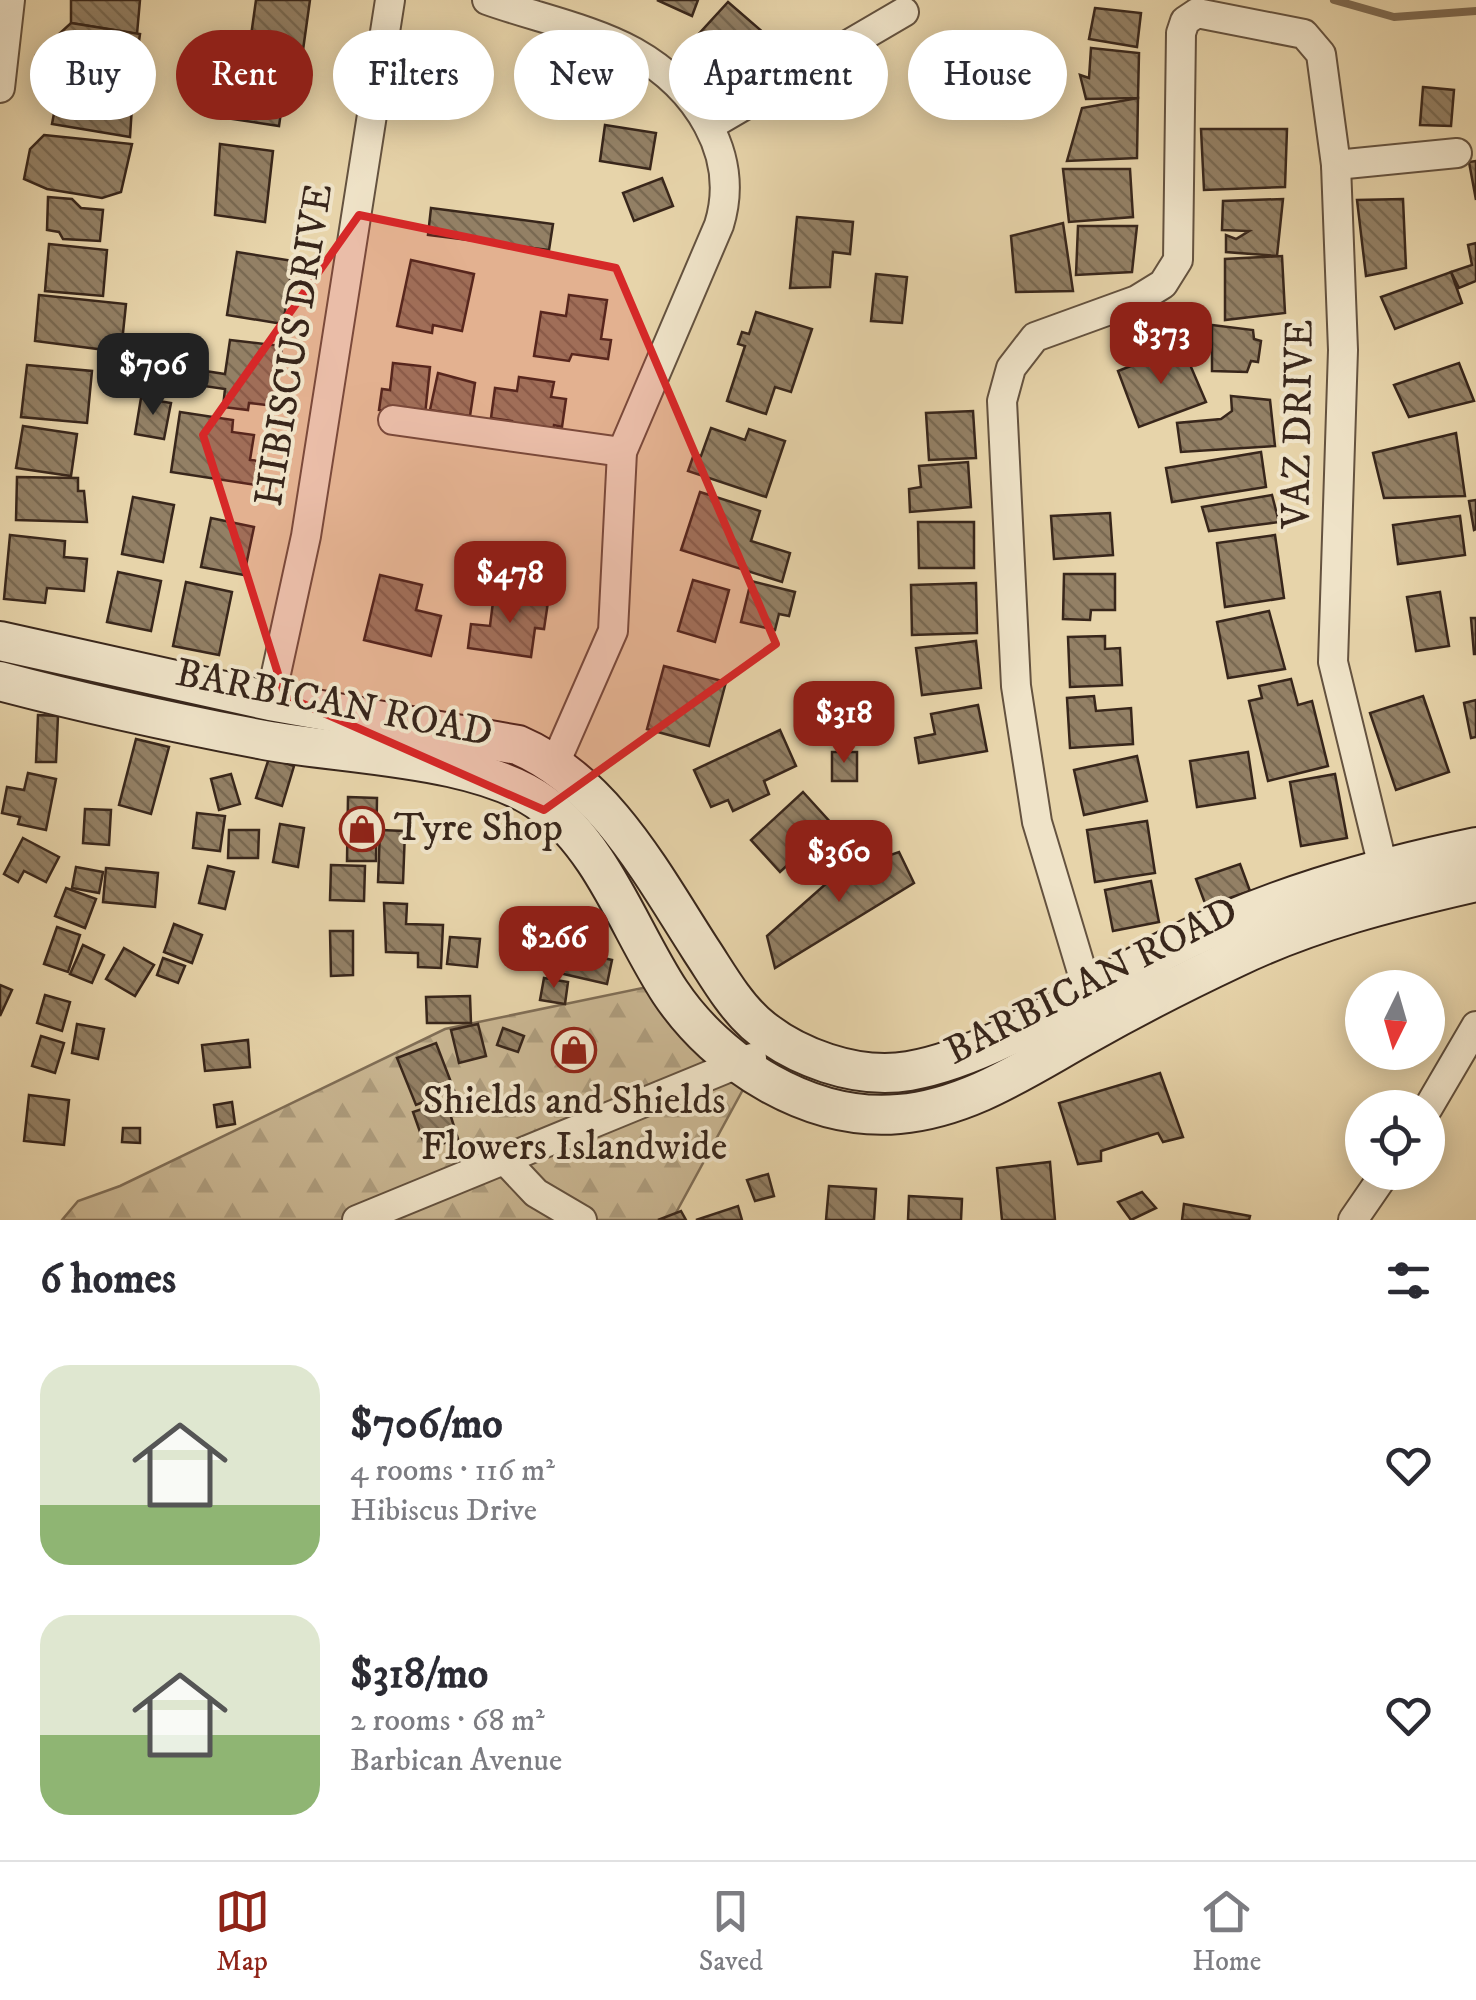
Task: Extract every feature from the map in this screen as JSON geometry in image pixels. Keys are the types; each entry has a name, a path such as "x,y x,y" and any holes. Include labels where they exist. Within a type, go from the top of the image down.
{"main road":[{"name":"BARBICAN ROAD","path":"0,641 270,702 518,745 556,761 597,800 753,1022 799,1054 848,1068 907,1072 961,1056 1171,948 1238,918 1383,866 1476,848"},
{"name":"BARBICAN ROAD","path":"0,681 263,740 454,768 542,802 599,870 671,994 706,1036 772,1086 840,1110 895,1115 937,1108 986,1092 1088,1033 1299,930 1476,882"}],"street":[{"path":"0,88 10,0"},
{"name":"HIBISCUS DRIVE","path":"270,702 306,536 390,0"},
{"path":"486,0 632,51 676,81 710,126 725,168 728,196 622,452 612,631 556,761"},
{"path":"710,126 904,12"},
{"name":"VAZ DRIVE","path":"1088,992 1037,822 1019,706 1002,401 1012,368 1035,337 1137,300 1163,284 1178,260 1182,27 1190,16 1203,13 1304,34 1321,54 1336,165 1343,350 1333,662 1383,866"},
{"path":"1336,165 1457,153"},
{"path":"392,420 622,452"},
{"path":"1439,1090 1476,1026"},
{"path":"356,1220 742,1065 777,1039"},
{"path":"504,1159 536,1193 582,1220"},
{"path":"1353,1220 1374,1190"}],"highlighted area":[{"path":"359,215 616,268 776,644 544,810 285,696 203,435"}],"green space":[{"path":"647,987 746,1084 672,1220 62,1220 78,1201 120,1186 445,1029"}],"building":[{"path":"71,0 140,0 137,30 71,23"},
{"path":"256,0 310,0 306,30 252,30"},
{"path":"657,0 698,0 692,16"},
{"path":"728,2 760,30 702,30"},
{"path":"1095,8 1141,13 1137,47 1089,39"},
{"path":"71,23 115,30 63,30"},
{"path":"1091,48 1139,53 1138,98 1086,99 1080,75 1089,78"},
{"path":"1423,87 1454,90 1451,126 1420,125"},
{"path":"1138,98 1137,158 1067,161 1082,108"},
{"path":"53,120 131,120 130,137 52,124"},
{"path":"239,120 280,120 279,126"},
{"path":"605,125 656,133 650,169 600,161"},
{"path":"1201,129 1287,129 1285,187 1204,190"},
{"path":"44,135 132,144 121,192 102,198 47,189 24,179 30,149"},
{"path":"220,144 273,151 265,222 215,215"},
{"path":"1476,161 1476,200 1469,162"},
{"path":"1063,169 1130,169 1133,217 1069,222"},
{"path":"662,178 673,206 634,221 623,193"},
{"path":"48,197 72,199 81,208 103,210 100,241 63,239 59,232 47,230"},
{"path":"1283,199 1277,256 1226,252 1226,235 1236,239 1249,231 1222,230 1223,201"},
{"path":"1403,199 1406,268 1366,276 1357,200"},
{"path":"431,208 553,224 549,250 428,235"},
{"path":"797,217 853,222 850,254 833,252 830,287 790,288"},
{"path":"1063,223 1073,291 1016,292 1011,236"},
{"path":"1078,226 1137,226 1132,272 1076,275"},
{"path":"1476,243 1476,281 1459,288 1451,272 1472,265 1468,245"},
{"path":"49,244 107,250 103,296 45,291"},
{"path":"237,252 293,261 283,324 227,315"},
{"path":"1282,256 1285,313 1225,320 1225,259"},
{"path":"411,260 474,274 462,331 433,325 432,333 397,326"},
{"path":"1451,272 1462,303 1395,329 1381,297"},
{"path":"876,274 907,277 902,323 871,321"},
{"path":"39,295 126,304 121,352 35,341"},
{"path":"569,295 607,300 601,339 611,340 608,359 572,354 569,361 534,356 541,312 566,316"},
{"path":"756,312 812,329 791,392 775,387 766,414 727,401 745,346 738,344 742,332 749,334"},
{"path":"1212,325 1253,330 1254,339 1261,341 1258,362 1251,361 1247,372 1212,371"},
{"path":"230,340 282,346 275,406 249,403 248,410 223,407 225,389 204,386 205,371 225,374"},
{"path":"1182,346 1206,402 1139,427 1118,371"},
{"path":"393,363 430,367 425,415 379,410 382,389 390,390"},
{"path":"1459,363 1474,401 1409,417 1394,385"},
{"path":"27,365 92,371 87,423 21,417"},
{"path":"438,373 475,383 470,416 430,410"},
{"path":"519,377 554,382 551,397 566,399 562,427 554,425 552,439 511,432 512,421 491,418 495,388 517,391"},
{"path":"1231,396 1270,400 1275,446 1181,452 1177,423 1221,419 1232,411"},
{"path":"141,398 171,403 164,439 135,434"},
{"path":"973,411 976,458 929,460 926,413"},
{"path":"180,412 233,420 232,432 254,435 250,460 260,461 256,485 171,472"},
{"path":"23,426 77,434 71,476 16,468"},
{"path":"711,428 745,440 749,429 785,441 766,497 688,471 694,454 701,456"},
{"path":"1456,433 1465,496 1384,498 1373,453"},
{"path":"1261,452 1266,487 1172,502 1166,468"},
{"path":"968,462 971,507 910,512 909,489 921,487 919,466"},
{"path":"17,477 78,478 78,491 84,491 87,522 16,520"},
{"path":"700,492 760,511 751,541 790,553 782,582 681,550"},
{"path":"1272,495 1279,522 1209,531 1202,507"},
{"path":"133,497 174,505 163,562 122,554"},
{"path":"1476,500 1476,529 1474,530 1469,501"},
{"path":"1110,513 1113,555 1054,559 1051,516"},
{"path":"1460,516 1465,555 1398,564 1393,525"},
{"path":"211,518 254,527 244,575 201,567"},
{"path":"918,522 974,522 974,568 919,568"},
{"path":"10,535 65,541 64,557 87,559 84,591 47,588 45,603 4,599"},
{"path":"1275,535 1284,598 1225,607 1217,543"},
{"path":"118,572 161,581 151,631 107,622"},
{"path":"1064,574 1115,574 1115,610 1091,610 1090,620 1063,619"},
{"path":"380,575 422,585 416,610 441,616 431,656 364,640"},
{"path":"693,580 729,590 715,642 678,631"},
{"path":"751,581 795,592 789,616 779,614 775,630 741,622"},
{"path":"186,582 232,592 219,655 173,646"},
{"path":"976,583 977,633 912,635 911,585"},
{"path":"1440,592 1449,646 1416,651 1407,597"},
{"path":"494,594 548,602 544,629 535,628 531,657 468,648 471,624 490,626"},
{"path":"1269,611 1285,669 1228,678 1217,622"},
{"path":"1471,618 1476,618 1476,654 1474,654"},
{"path":"1105,636 1105,649 1120,648 1122,685 1070,687 1068,637"},
{"path":"976,641 981,688 922,695 916,648"},
{"path":"664,666 726,682 709,746 647,729"},
{"path":"1291,679 1298,705 1312,701 1328,766 1268,781 1249,701 1262,698 1259,686"},
{"path":"1094,696 1096,711 1131,708 1133,744 1070,748 1067,698"},
{"path":"1423,696 1449,772 1396,790 1370,713"},
{"path":"1476,700 1476,737 1471,738 1464,703"},
{"path":"978,705 987,751 919,763 915,738 935,734 931,714"},
{"path":"38,715 58,716 56,762 36,762"},
{"path":"780,730 796,766 764,781 769,794 733,811 728,800 711,807 694,770"},
{"path":"136,739 169,747 151,814 119,805"},
{"path":"832,752 857,752 857,781 832,781"},
{"path":"1248,752 1255,798 1197,807 1190,761"},
{"path":"1137,756 1147,801 1084,815 1074,770"},
{"path":"269,758 294,766 282,806 256,798"},
{"path":"28,773 56,779 46,830 18,824 20,817 2,813 7,787 24,790"},
{"path":"231,774 240,804 219,810 211,779"},
{"path":"1335,774 1347,838 1301,846 1290,782"},
{"path":"803,792 832,824 780,872 751,840"},
{"name":"Tyre Shop","path":"348,797 377,798 376,861 347,861"},
{"path":"85,809 111,810 109,845 83,843"},
{"path":"197,813 225,816 220,851 193,848"},
{"path":"1147,821 1155,873 1095,882 1087,830"},
{"path":"280,824 304,828 298,867 273,862"},
{"path":"229,830 259,830 258,858 228,858"},
{"path":"380,830 405,831 403,883 378,882"},
{"path":"23,838 59,857 46,882 24,871 18,882 4,874"},
{"path":"899,852 914,883 775,968 767,936 838,873"},
{"path":"1240,864 1250,891 1206,906 1196,879"},
{"path":"331,865 365,866 364,901 330,900"},
{"path":"208,866 234,872 225,909 199,903"},
{"path":"76,867 103,872 99,893 72,888"},
{"path":"106,868 158,873 155,907 103,902"},
{"path":"1151,881 1159,922 1113,931 1105,890"},
{"path":"66,888 96,899 85,928 55,916"},
{"path":"384,903 407,904 406,924 443,925 441,968 418,967 418,953 386,952"},
{"path":"174,924 202,935 192,963 164,952"},
{"path":"57,927 80,935 68,972 44,964"},
{"path":"330,931 353,931 353,975 331,976"},
{"path":"450,937 480,939 477,967 447,964"},
{"path":"83,945 104,955 92,983 70,974"},
{"path":"124,948 154,965 135,996 106,979"},
{"path":"561,948 612,960 607,984 555,972"},
{"path":"163,958 185,966 178,983 157,975"},
{"path":"544,978 568,982 565,1004 540,1000"},
{"path":"0,985 12,990 0,1016"},
{"path":"45,995 70,1002 62,1031 37,1023"},
{"path":"470,996 471,1023 427,1023 426,997"},
{"path":"77,1024 104,1029 98,1059 72,1053"},
{"path":"478,1024 486,1056 459,1063 451,1030"},
{"path":"503,1028 524,1036 518,1052 497,1045"},
{"path":"41,1036 64,1043 55,1073 32,1066"},
{"path":"248,1040 250,1067 205,1071 202,1045"},
{"path":"436,1043 454,1090 416,1105 397,1058"},
{"path":"1160,1073 1183,1137 1163,1142 1158,1133 1101,1151 1101,1161 1078,1164 1059,1103"},
{"path":"29,1095 69,1100 64,1145 24,1141"},
{"path":"446,1101 458,1139 426,1149 413,1112"},
{"path":"232,1102 235,1124 217,1127 214,1105"},
{"path":"123,1128 140,1128 140,1143 122,1142"},
{"path":"1050,1162 1055,1220 1002,1220 997,1168"},
{"path":"768,1174 774,1196 755,1201 747,1180"},
{"path":"829,1186 876,1189 874,1220 826,1220"},
{"path":"1142,1192 1156,1208 1131,1220 1118,1202"},
{"path":"909,1196 962,1199 961,1220 908,1220"},
{"path":"1184,1204 1250,1216 1249,1220 1182,1220"},
{"path":"738,1206 742,1220 696,1220"},
{"path":"681,1211 686,1220 658,1220"}],"waterway":[{"path":"1334,0 1394,17 1476,11"}],"place":[{"name":"Tyre Shop","path":"362,829"},
{"name":"Shields and Shields Flowers Islandwide","path":"574,1050"}]}
